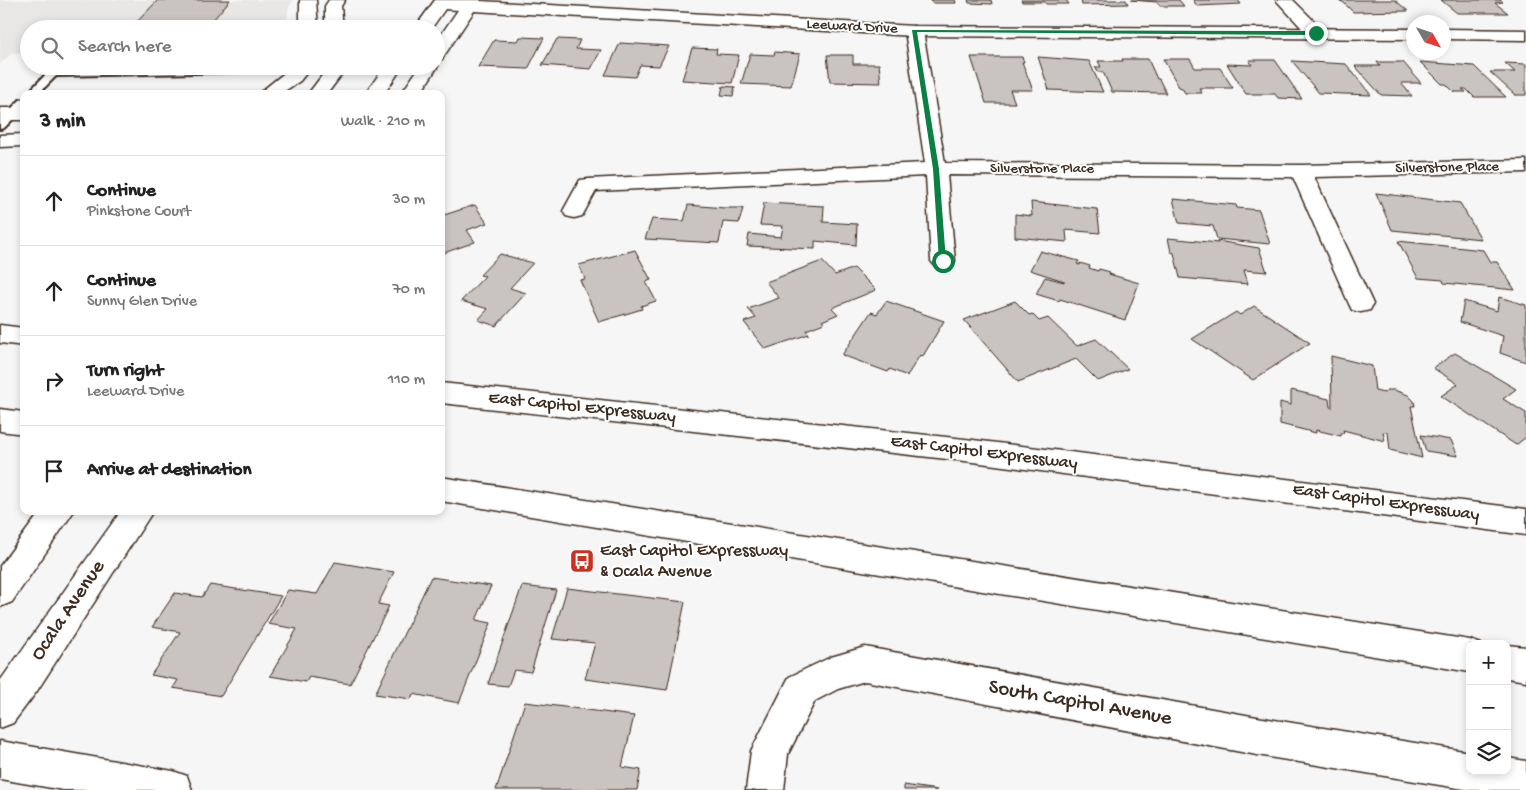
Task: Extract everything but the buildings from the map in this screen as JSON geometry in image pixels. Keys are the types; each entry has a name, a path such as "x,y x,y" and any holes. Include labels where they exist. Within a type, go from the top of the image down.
{"main road":[{"path":"1284,0 1316,33"},
{"path":"429,20 442,2"},
{"name":"Leeward Drive","path":"442,2 914,31 1406,34"},
{"path":"445,42 471,3"},
{"path":"308,14 335,4 334,20"},
{"path":"914,31 936,169 943,261"},
{"path":"1451,34 1526,35"},
{"path":"273,90 296,75"},
{"path":"320,90 332,75"},
{"path":"377,90 388,75"},
{"path":"413,90 423,75"},
{"path":"0,141 20,140"},
{"name":"Silverstone Place","path":"574,212 588,185 936,169 1301,171 1526,166"},
{"path":"1301,171 1361,304"},
{"path":"0,334 20,336"},
{"name":"East Capitol Expressway","path":"445,393 965,450 1526,522"},
{"path":"0,420 20,422"},
{"path":"445,490 1466,655"},
{"path":"0,592 56,515"},
{"name":"Ocala Avenue","path":"0,710 135,515"},
{"path":"1511,662 1526,664"},
{"name":"South Capitol Avenue","path":"765,790 770,751 802,689 831,674 865,664 1257,736 1466,770"},
{"path":"0,760 173,790"},
{"name":"South Capitol Avenue","path":"1495,775 1526,780"}],"lane":[{"path":"36,90 51,75"}],"shaded area":[{"path":"0,0 293,0 288,10 287,20 20,20 20,53 12,53 0,64"}],"place":[{"name":"East Capitol Expressway & Ocala Avenue","path":"582,561"}],"route":[{"path":"943,261 936,169 914,31 1316,33"}]}
